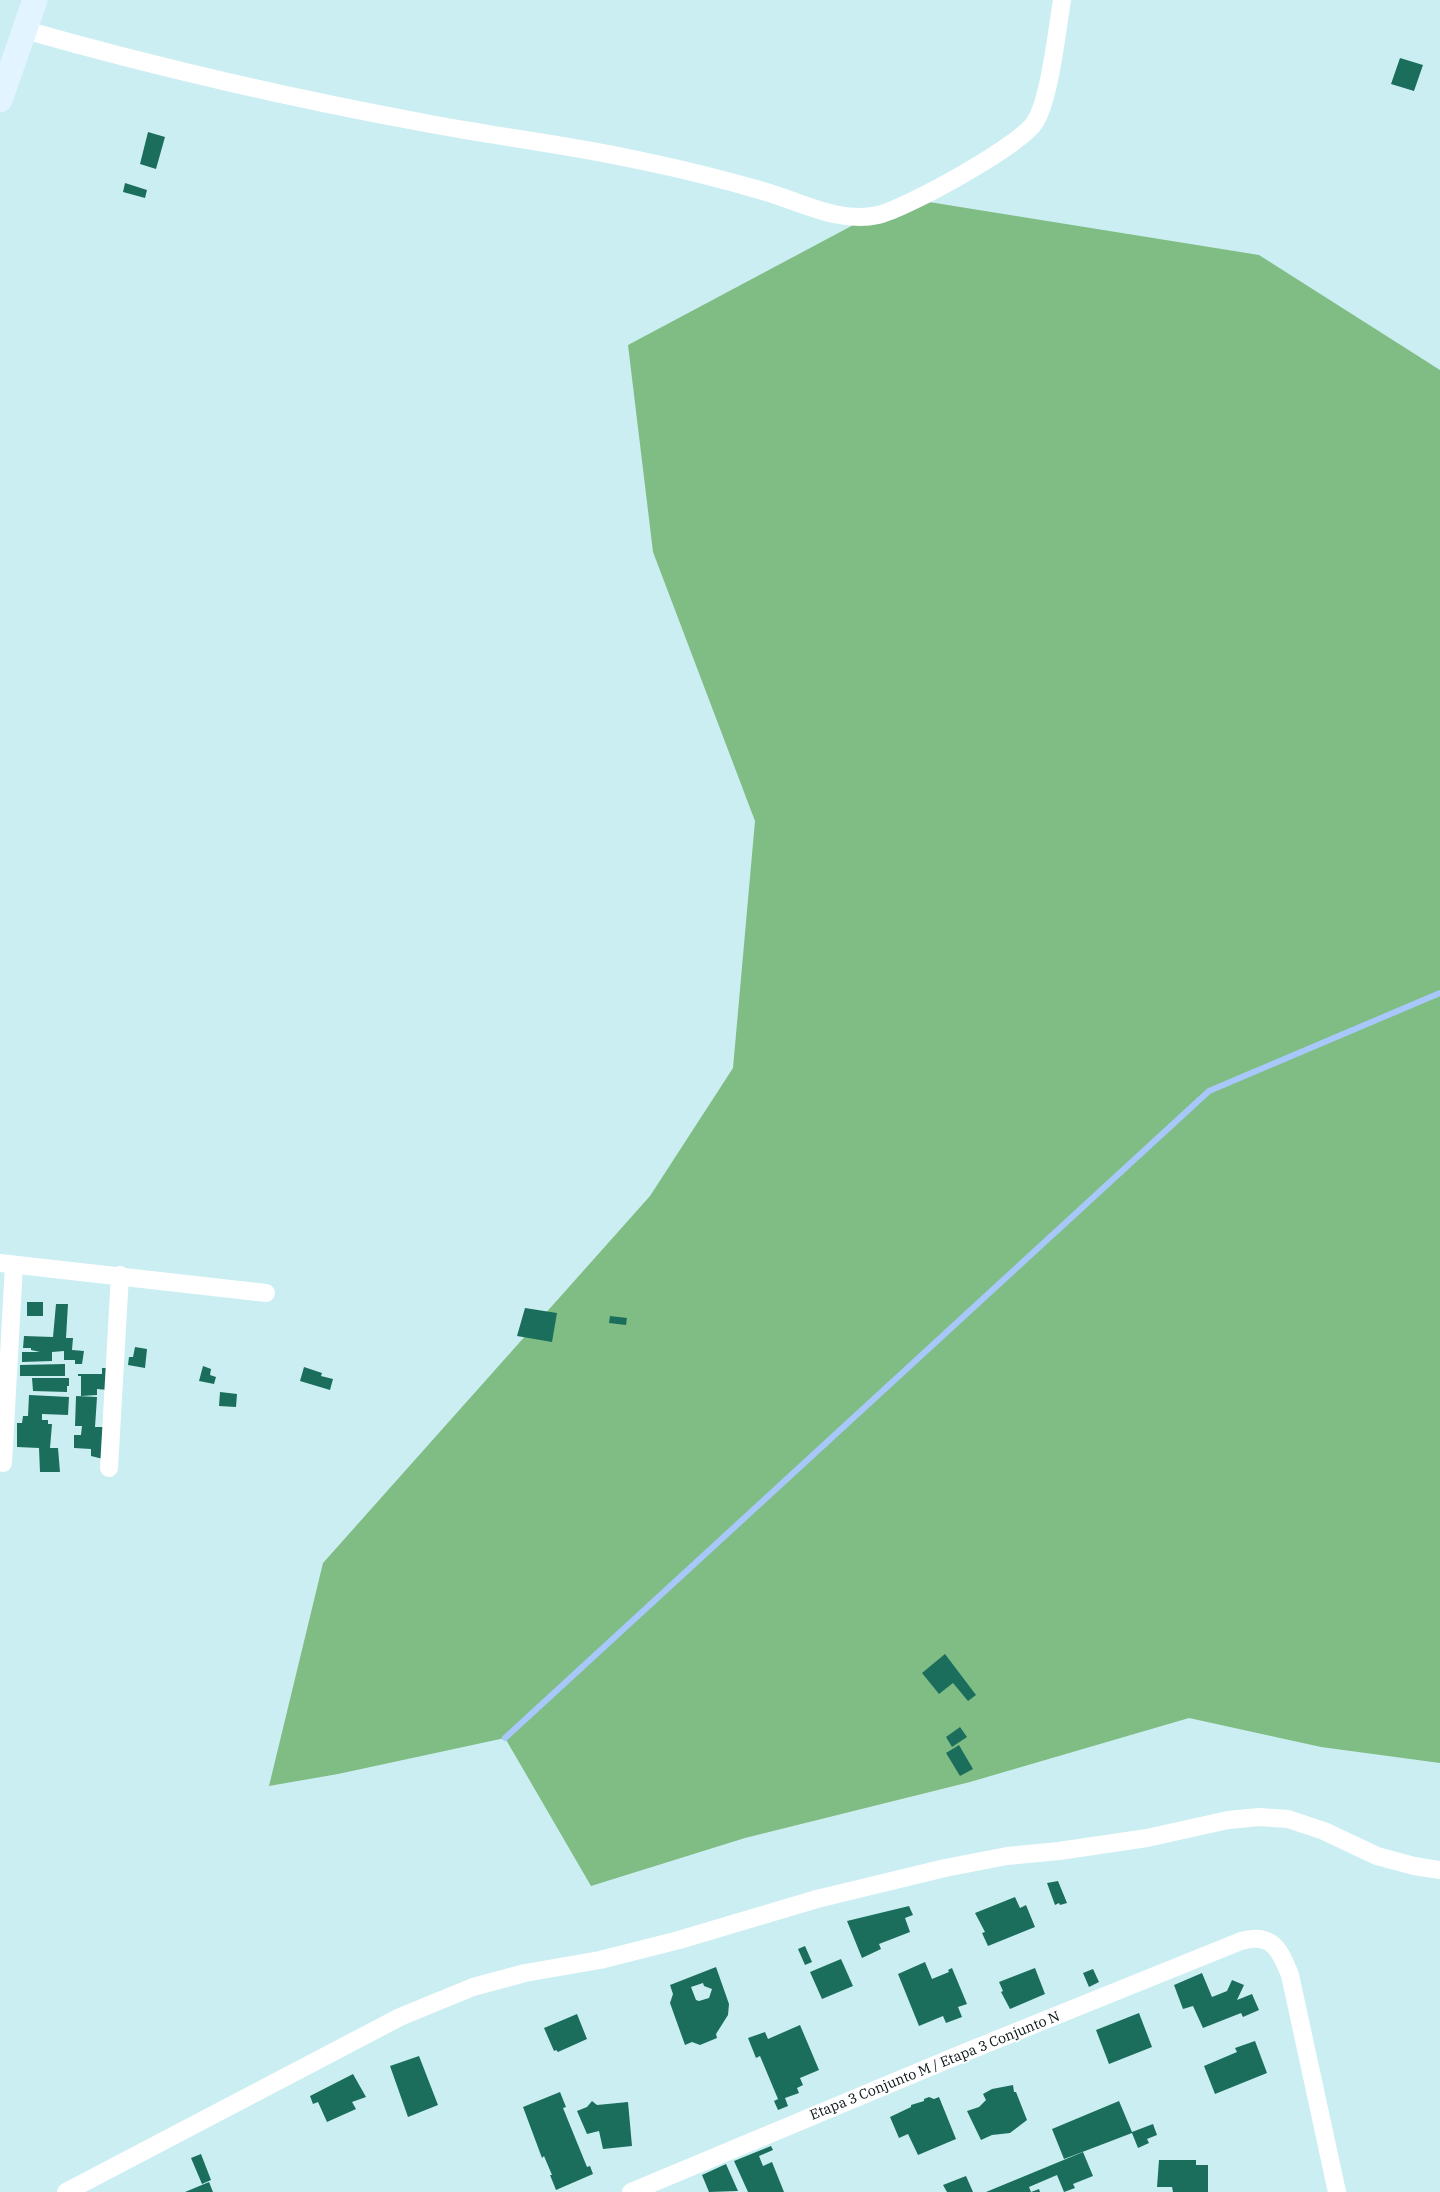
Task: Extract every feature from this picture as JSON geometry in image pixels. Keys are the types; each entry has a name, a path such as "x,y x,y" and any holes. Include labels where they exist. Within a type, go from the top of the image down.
{"street":[{"path":"0,100 34,0"},
{"path":"25,30 98,51 314,101 435,125 653,163 764,191 838,215 857,218 877,215 892,210 969,170 1023,136 1036,121 1044,101 1062,0"},
{"path":"3,1463 7,1264 266,1292"},
{"path":"109,1468 120,1275"},
{"path":"66,2192 400,2017 473,1987 525,1974 600,1960 679,1940 817,1899 936,1870 1007,1856 1059,1852 1147,1838 1228,1820 1259,1816 1288,1819 1324,1832 1377,1856 1414,1866 1440,1870"},
{"name":"Etapa 3 Conjunto M / Etapa 3 Conjunto N","path":"631,2192 966,2052 1241,1941 1257,1939 1272,1944 1279,1951 1290,1975 1337,2192"}],"green space":[{"path":"904,198 1259,255 1440,370 1440,1763 1321,1747 1189,1718 970,1782 745,1838 591,1886 505,1738 338,1774 269,1786 323,1563 650,1196 733,1068 755,821 653,552 628,345"}],"building":[{"path":"1400,58 1423,65 1414,91 1391,84"},
{"path":"148,132 165,137 156,169 140,164"},
{"path":"125,183 147,190 145,198 123,192"},
{"path":"27,1302 43,1302 43,1316 27,1316"},
{"path":"56,1304 68,1304 66,1338 73,1338 72,1350 84,1351 82,1364 75,1364 75,1360 64,1360 64,1351 52,1352 52,1361 22,1362 22,1352 40,1352 31,1350 31,1348 23,1348 24,1336 53,1337"},
{"path":"525,1308 557,1313 552,1342 517,1336"},
{"path":"610,1316 627,1318 626,1325 609,1323"},
{"path":"135,1347 147,1349 145,1368 128,1365 129,1357 133,1357"},
{"path":"65,1364 65,1376 20,1376 20,1365"},
{"path":"203,1366 211,1369 210,1375 216,1377 214,1384 199,1381"},
{"path":"304,1367 322,1373 321,1376 333,1379 330,1390 300,1381"},
{"path":"102,1368 110,1368 108,1390 97,1389 97,1395 81,1396 81,1376 78,1376 78,1374 102,1374"},
{"path":"32,1378 69,1378 69,1386 67,1386 67,1392 33,1391"},
{"path":"220,1392 237,1394 236,1407 219,1406"},
{"path":"29,1395 69,1397 68,1415 42,1414 42,1420 48,1420 48,1424 52,1424 50,1448 58,1448 60,1472 40,1472 39,1448 17,1447 17,1423 22,1423 23,1416 28,1416"},
{"path":"76,1396 97,1397 95,1427 107,1427 107,1460 91,1456 91,1449 74,1448 74,1435 81,1435 82,1426 75,1426"},
{"path":"945,1654 976,1695 968,1701 953,1683 939,1694 922,1673"},
{"path":"960,1727 967,1737 952,1747 946,1737"},
{"path":"959,1745 973,1769 960,1776 946,1753"},
{"path":"1058,1881 1067,1903 1055,1905 1047,1883"},
{"path":"1015,1897 1020,1908 1026,1905 1035,1927 988,1946 982,1933 985,1932 975,1913"},
{"path":"909,1906 913,1915 905,1918 910,1932 879,1944 881,1949 862,1958 847,1921"},
{"path":"805,1946 812,1962 805,1965 798,1949"},
{"path":"841,1959 853,1986 822,1999 810,1972"},
{"path":"925,1962 932,1979 949,1972 948,1970 952,1968 967,2004 958,2007 962,2017 946,2023 943,2016 919,2026 898,1974"},
{"path":"716,1967 729,2004 728,2015 716,2034 717,2038 700,2045 692,2042 685,2045 670,2003 673,1994 670,1985","holes":["703,1983 704,1986 712,1989 709,1998 696,2000 691,1987"]},
{"path":"1035,1968 1045,1994 1010,2009 1001,1992 1003,1991 999,1982"},
{"path":"1093,1969 1099,1982 1089,1987 1083,1973"},
{"path":"1202,1973 1212,1997 1227,1991 1232,1980 1244,1985 1237,2000 1252,1994 1259,2010 1243,2017 1241,2013 1203,2028 1193,2006 1183,2009 1174,1985"},
{"path":"1139,2013 1152,2047 1109,2064 1096,2030"},
{"path":"577,2014 587,2039 558,2052 554,2051 544,2028"},
{"path":"800,2025 819,2070 800,2078 803,2085 797,2088 799,2093 785,2098 788,2106 778,2110 774,2101 778,2099 760,2056 756,2058 748,2038 765,2032 768,2039"},
{"path":"1255,2041 1267,2073 1215,2094 1204,2066 1237,2052 1235,2048"},
{"path":"419,2056 438,2105 408,2117 390,2066"},
{"path":"353,2074 366,2097 352,2102 356,2109 327,2122 318,2102 313,2104 310,2096"},
{"path":"1013,2085 1014,2092 1016,2092 1027,2120 1010,2133 992,2135 981,2140 967,2111 979,2107 986,2100 983,2094 992,2089"},
{"path":"560,2092 566,2107 563,2108 587,2167 590,2166 593,2174 556,2190 550,2175 552,2175 544,2156 542,2158 523,2107"},
{"path":"929,2097 934,2099 939,2097 956,2139 918,2155 908,2134 899,2138 890,2117"},
{"path":"592,2101 597,2105 628,2102 632,2146 603,2149 599,2131 587,2134 577,2111 587,2107"},
{"path":"1119,2101 1132,2132 1153,2124 1157,2135 1147,2139 1149,2143 1138,2148 1132,2133 1064,2159 1052,2129"},
{"path":"771,2146 773,2150 759,2156 763,2166 772,2162 784,2192 748,2192 734,2161"},
{"path":"1083,2152 1093,2176 1073,2184 1075,2188 1064,2192 1057,2175 1029,2187 1031,2192 986,2192"},
{"path":"201,2154 211,2180 202,2184 191,2158"},
{"path":"1159,2160 1196,2160 1196,2165 1208,2165 1208,2192 1173,2192 1172,2187 1157,2187"},
{"path":"726,2164 738,2191 709,2192 702,2175"},
{"path":"966,2176 973,2192 947,2192 943,2185"},
{"path":"209,2182 213,2192 185,2192"}],"waterway":[{"path":"505,1738 1209,1091 1440,993"}]}
